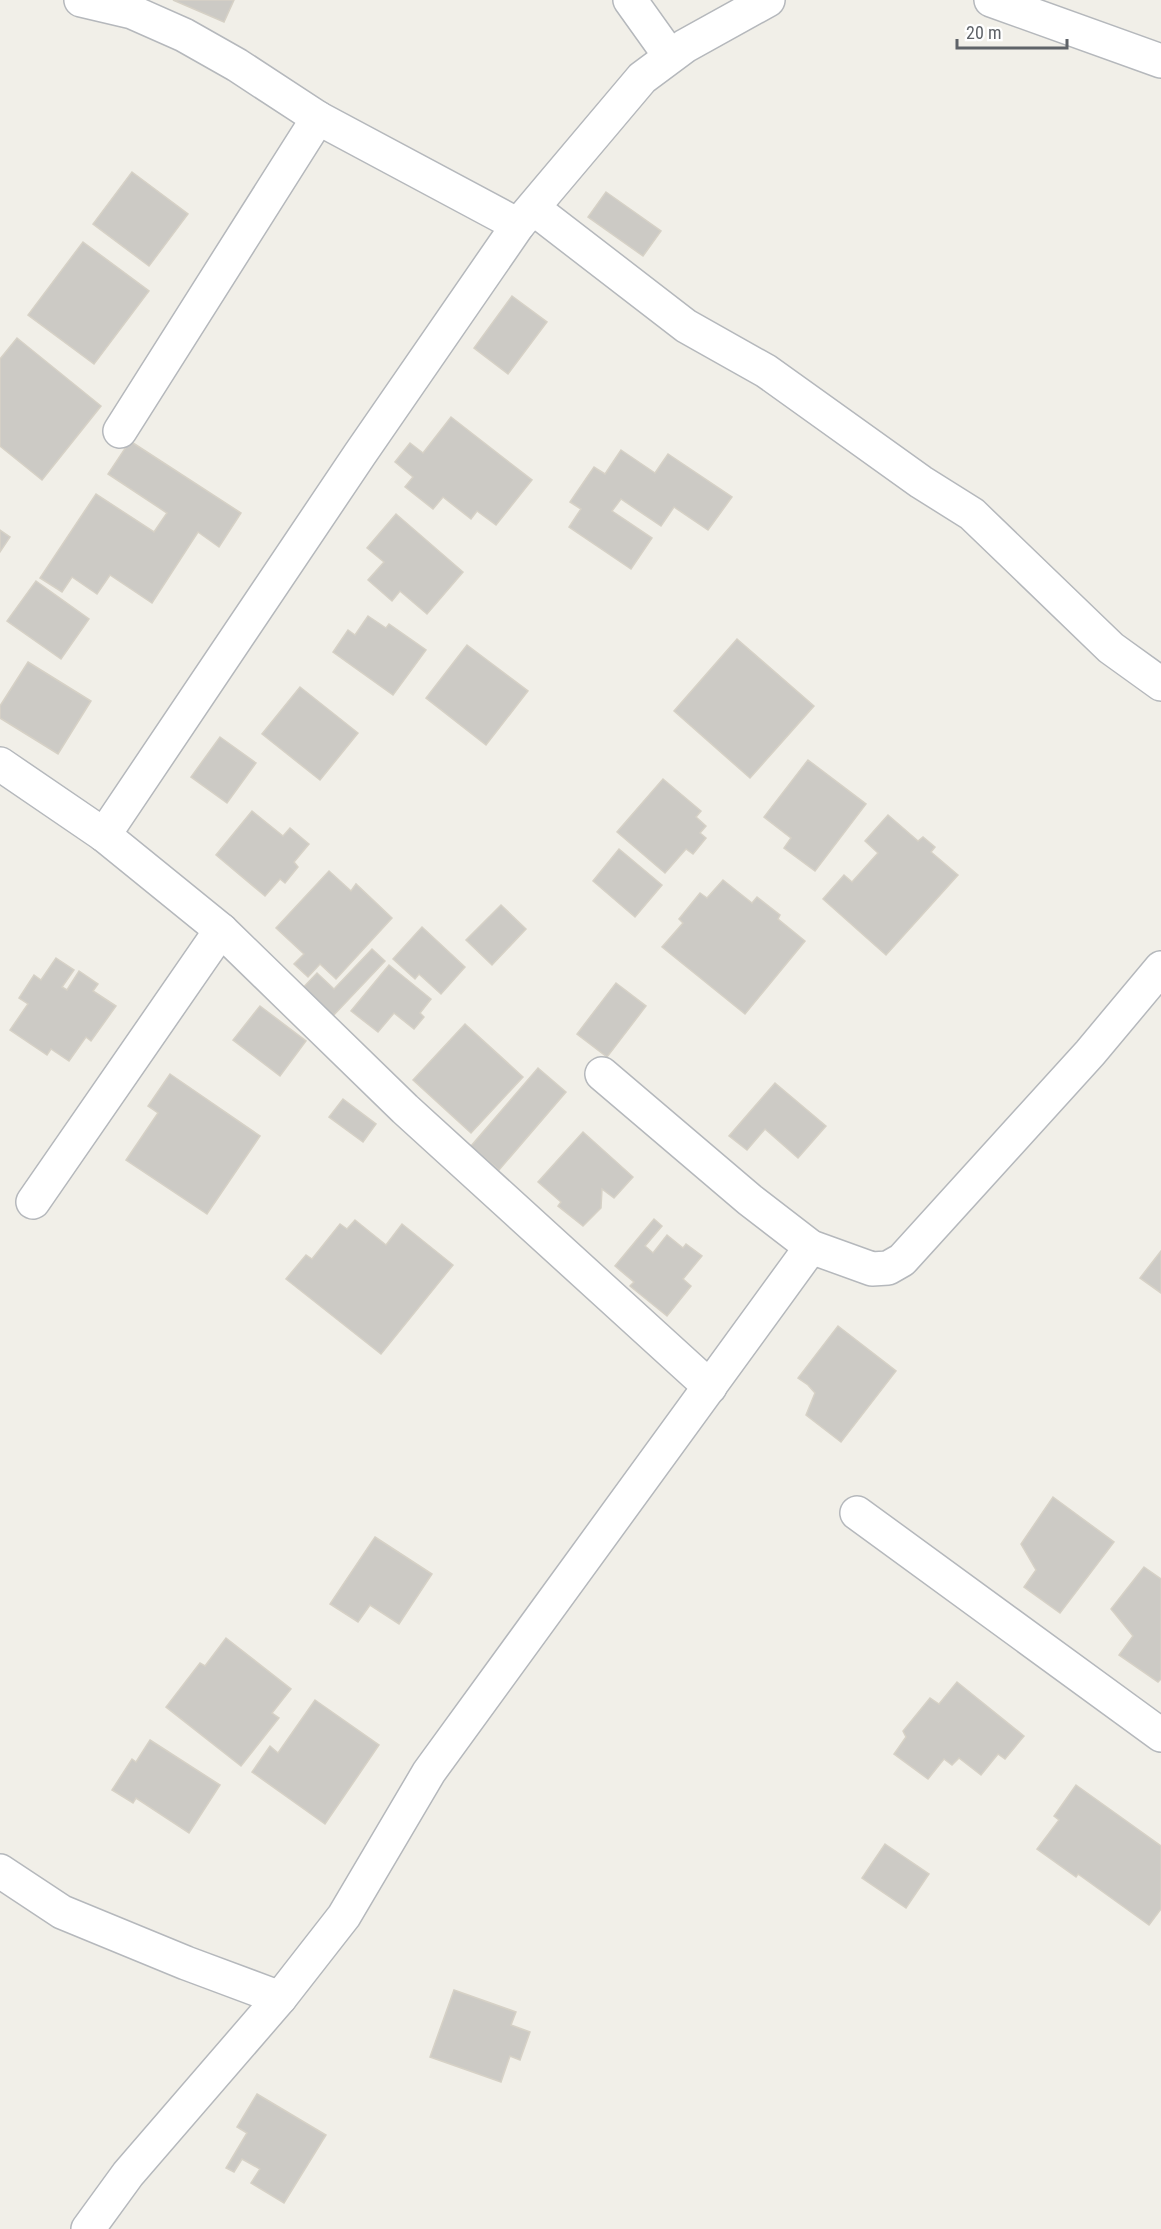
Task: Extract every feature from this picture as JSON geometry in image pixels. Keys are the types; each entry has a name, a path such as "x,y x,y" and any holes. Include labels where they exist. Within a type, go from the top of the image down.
{"street":[{"path":"81,0 132,12 184,35 237,65 318,118 525,216 686,326 766,370 921,482 972,514 1111,648 1161,684"},
{"path":"630,0 670,56"},
{"path":"104,836 353,464 525,216 642,78 685,46 768,0"},
{"path":"991,0 1161,61"},
{"path":"120,431 318,118"},
{"path":"3,772 104,836 221,930 405,1109 710,1387"},
{"path":"33,1202 221,930"},
{"path":"602,1074 750,1200 811,1247 872,1269 888,1268 902,1260 1089,1053 1161,968"},
{"path":"88,2229 128,2174 280,1998 344,1916 429,1772 811,1247"},
{"path":"857,1513 1161,1735"},
{"path":"0,1871 62,1912 186,1963 280,1998"}],"building":[{"path":"173,0 234,0 224,22"},
{"path":"132,172 188,214 149,266 93,224"},
{"path":"606,192 661,231 643,256 588,217"},
{"path":"83,242 149,291 94,364 28,315"},
{"path":"512,296 547,322 508,374 474,348"},
{"path":"17,338 101,406 42,480 0,446 0,359"},
{"path":"451,417 532,480 496,525 477,511 471,519 443,497 433,509 405,487 413,477 395,462 410,443 423,453"},
{"path":"130,441 241,513 219,547 198,532 152,603 110,575 97,594 72,577 62,592 40,578 96,494 154,532 167,513 108,474"},
{"path":"621,450 655,473 668,454 732,497 708,530 674,507 661,526 621,499 612,511 652,538 631,569 569,527 581,509 570,502 594,467 605,474"},
{"path":"396,514 463,572 427,614 400,591 392,601 368,580 384,562 367,548"},
{"path":"0,530 10,537 0,552"},
{"path":"36,581 89,619 61,659 7,621"},
{"path":"368,616 386,628 389,624 426,650 393,695 333,652 348,630 355,635"},
{"path":"737,639 814,706 750,778 674,711"},
{"path":"467,645 528,691 486,745 426,698"},
{"path":"28,662 91,701 58,754 0,718 0,706"},
{"path":"300,687 358,733 320,780 262,734"},
{"path":"220,737 256,763 227,803 191,777"},
{"path":"808,760 866,804 815,871 784,848 791,838 764,817"},
{"path":"663,779 701,811 696,817 706,826 700,833 706,838 693,854 686,849 665,873 617,832"},
{"path":"252,811 283,836 290,828 309,844 294,862 298,867 285,883 280,879 265,896 216,855"},
{"path":"888,815 918,841 923,837 935,847 931,852 958,875 886,955 823,899 844,875 852,882 878,853 865,841"},
{"path":"619,849 662,885 635,917 593,881"},
{"path":"329,871 351,891 356,884 392,918 336,979 320,964 308,977 294,964 304,954 276,928"},
{"path":"723,880 752,903 757,897 780,915 778,919 805,941 745,1014 662,947 683,923 679,919 700,893 707,898"},
{"path":"501,905 526,929 492,965 466,940"},
{"path":"422,927 465,967 441,994 419,974 415,979 393,959"},
{"path":"372,949 385,961 330,1019 300,991 317,973 334,989"},
{"path":"56,958 74,970 62,987 67,990 79,971 98,984 93,991 116,1006 91,1041 86,1037 69,1061 51,1049 47,1055 10,1030 28,1004 19,998 34,975 41,980"},
{"path":"389,965 431,999 420,1013 424,1017 414,1029 394,1013 378,1032 351,1011"},
{"path":"616,983 646,1006 607,1057 577,1034"},
{"path":"260,1006 306,1041 280,1076 233,1040"},
{"path":"465,1024 523,1077 471,1133 413,1080"},
{"path":"538,1068 566,1092 499,1170 471,1146"},
{"path":"170,1074 260,1136 207,1214 126,1160 158,1113 148,1106"},
{"path":"775,1083 826,1126 798,1158 765,1129 747,1150 729,1136"},
{"path":"343,1099 376,1124 363,1142 329,1117"},
{"path":"583,1132 633,1177 614,1198 602,1189 601,1208 583,1226 558,1206 561,1202 538,1182"},
{"path":"654,1219 662,1226 645,1246 653,1253 667,1235 683,1248 686,1244 702,1256 683,1279 691,1286 667,1316 630,1286 634,1282 615,1266"},
{"path":"355,1220 386,1245 402,1224 453,1265 381,1354 286,1279 306,1255 312,1259 340,1224 347,1229"},
{"path":"1161,1251 1161,1293 1140,1278"},
{"path":"838,1326 896,1371 841,1442 806,1415 815,1393 798,1378"},
{"path":"1053,1497 1114,1542 1060,1613 1024,1587 1036,1570 1021,1544"},
{"path":"375,1537 432,1574 399,1624 370,1605 358,1622 330,1604"},
{"path":"1144,1567 1161,1579 1161,1679 1158,1682 1119,1655 1133,1636 1111,1609"},
{"path":"226,1638 291,1689 272,1713 279,1718 241,1766 166,1707 200,1663 205,1666"},
{"path":"957,1682 1024,1736 1005,1759 998,1754 981,1775 959,1758 952,1765 944,1759 928,1779 894,1754 906,1737 903,1731 930,1698 939,1704"},
{"path":"315,1700 379,1745 325,1824 252,1772 270,1746 278,1753"},
{"path":"150,1740 220,1785 189,1833 136,1798 133,1803 112,1790 132,1759 136,1762"},
{"path":"1076,1785 1161,1846 1161,1909 1149,1925 1078,1874 1076,1877 1037,1849 1059,1820 1054,1816"},
{"path":"885,1844 929,1874 906,1908 862,1878"},
{"path":"454,1990 516,2012 511,2025 530,2032 520,2060 510,2056 501,2082 430,2057"},
{"path":"257,2094 326,2135 284,2203 251,2183 260,2169 242,2159 234,2172 226,2168 247,2133 237,2127"}]}
